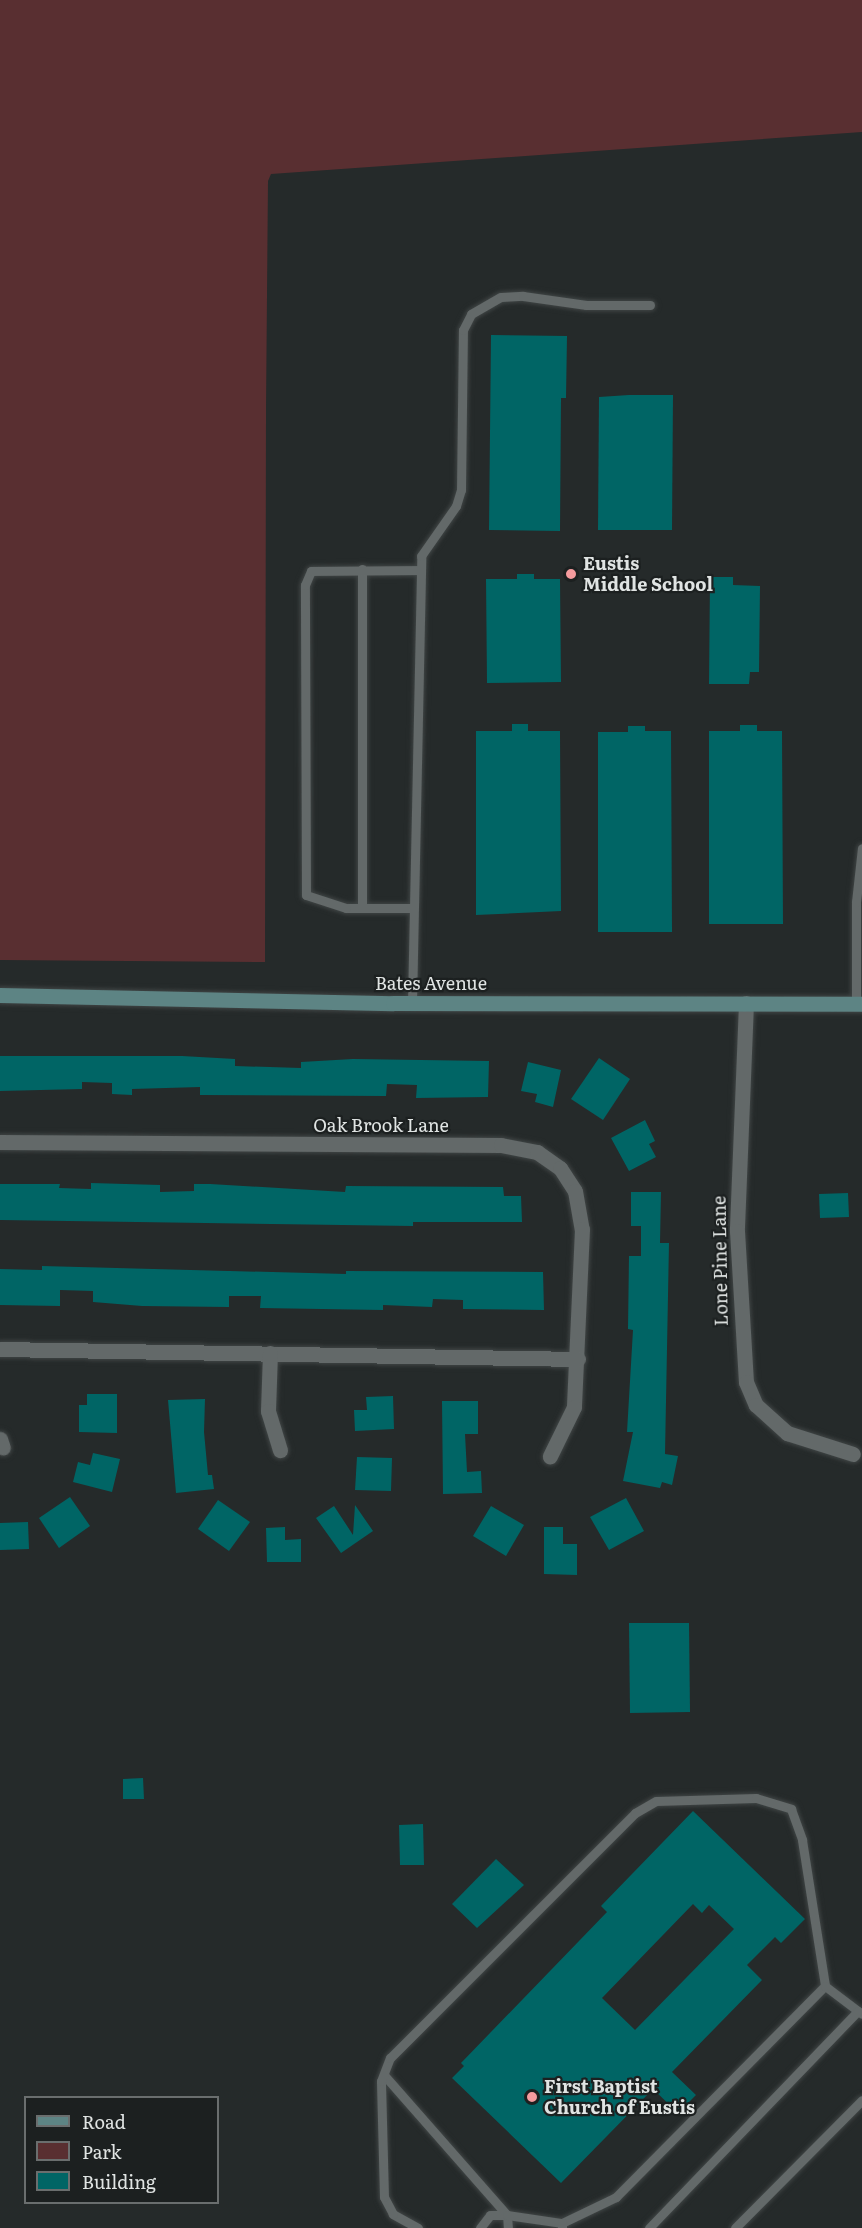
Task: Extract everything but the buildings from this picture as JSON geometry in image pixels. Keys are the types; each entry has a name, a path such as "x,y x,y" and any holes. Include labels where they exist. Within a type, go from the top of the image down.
{"street":[{"name":"Bates Avenue","path":"0,995 412,1003 859,1004"},
{"name":"Lone Pine Lane","path":"746,1003 737,1231 746,1382 756,1405 787,1433 853,1454"},
{"name":"Oak Brook Lane","path":"0,1142 501,1145 537,1152 560,1168 575,1191 582,1229 578,1359 574,1407 550,1456"},
{"path":"0,1349 578,1359"},
{"path":"270,1353 268,1411 280,1450"}],"lane":[{"path":"412,1003 421,556 456,506 461,490 463,330 471,314 488,302 522,296 586,305 650,304"},
{"path":"362,569 362,908"},
{"path":"413,908 362,908 330,904 306,895 305,585 311,571 421,570"},
{"path":"859,1004 856,902 862,848"},
{"path":"418,2228 393,2214 384,2197 381,2175 384,2075 390,2058 635,1813 656,1801 756,1798 774,1800 791,1809 802,1840 825,1986 860,2013 649,2228"},
{"path":"477,2228 490,2216 507,2215 562,2225 616,2197 825,1986"},
{"path":"384,2075 507,2215 508,2228"},
{"path":"735,2228 862,2100"}],"green space":[{"path":"0,0 862,0 862,132 271,174 268,181 266,409 265,962 0,960"}],"place":[{"name":"Eustis Middle School","path":"571,574"},
{"name":"First Baptist Church of Eustis","path":"532,2097"}]}
